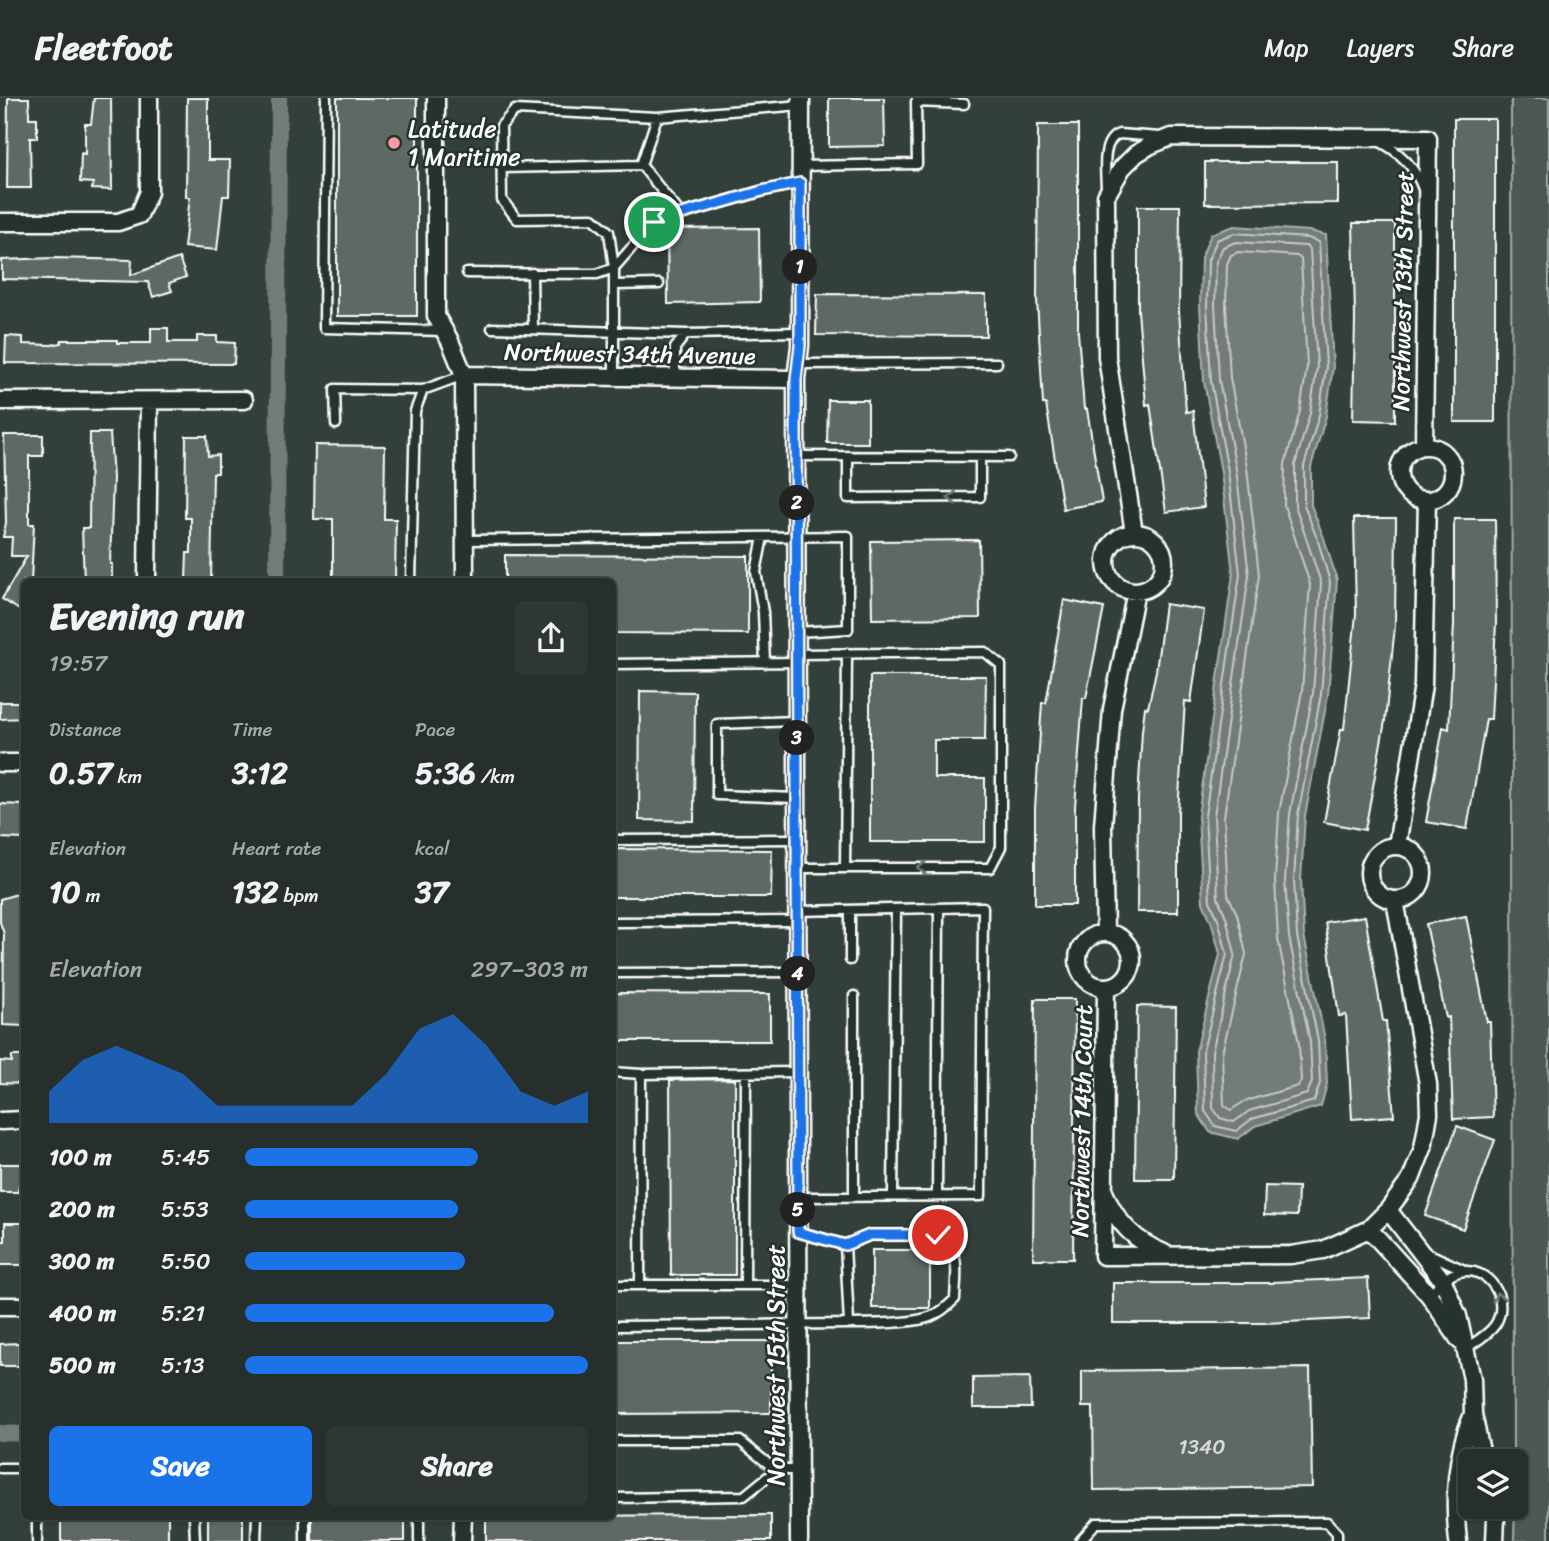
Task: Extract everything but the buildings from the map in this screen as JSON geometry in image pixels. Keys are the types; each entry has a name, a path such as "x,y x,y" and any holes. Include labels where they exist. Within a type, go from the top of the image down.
{"street":[{"path":"0,222 118,222 139,215 149,192 149,98"},
{"path":"436,98 436,316 464,375 465,578"},
{"name":"Northwest 15th Street","path":"799,1541 796,456 800,332 801,102"},
{"path":"1134,533 1107,357 1106,196 1122,168 1136,154 1171,137 1360,136"},
{"name":"Northwest 13th Street","path":"1360,136 1428,138 1424,445"},
{"name":"Northwest 34th Avenue","path":"464,375 675,378 797,371"},
{"path":"0,401 244,400"},
{"path":"147,578 149,401"},
{"path":"1424,445 1444,452 1451,461 1453,471 1446,492 1427,500 1416,499 1407,493 1398,474 1405,454 1424,445"},
{"path":"1397,846 1423,685 1427,500"},
{"path":"1134,533 1146,535 1155,541 1162,550 1164,561 1156,582 1147,589 1136,591 1115,583 1106,563 1114,542 1134,533"},
{"path":"1105,932 1103,826 1112,709 1136,591"},
{"path":"0,763 21,763"},
{"path":"1397,846 1407,848 1416,855 1423,874 1414,893 1395,900 1384,898 1376,891 1369,872 1371,861 1378,853 1387,847 1397,846"},
{"path":"1103,1186 1111,1206 1129,1232 1166,1254 1291,1255 1323,1250 1369,1229 1388,1210 1411,1179 1423,1148 1429,1114 1428,1084 1395,900"},
{"path":"1105,932 1116,934 1125,940 1131,949 1133,960 1125,979 1106,988 1095,986 1086,980 1078,961 1080,950 1086,941 1105,932"},
{"name":"Northwest 14th Court","path":"1106,988 1103,1256 1166,1254"},
{"path":"0,1121 21,1121"},
{"path":"1388,1210 1443,1281 1458,1316 1472,1379 1473,1414 1480,1449"},
{"path":"1369,1229 1429,1294 1465,1349"},
{"path":"0,1306 21,1306"},
{"path":"1458,1541 1458,1476 1463,1438 1473,1414"},
{"path":"1495,1541 1496,1519"},
{"path":"463,1520 463,1541"}],"lane":[{"path":"326,98 324,328 444,331"},
{"path":"614,377 614,268 609,232 593,218 517,219 502,200 501,126 515,110 657,117 801,102"},
{"path":"800,166 917,164 916,102 964,104"},
{"path":"641,165 657,117"},
{"path":"1106,196 1107,146 1113,136 1119,134 1171,137"},
{"path":"1360,136 1382,143 1401,156 1415,173 1427,205"},
{"path":"502,168 641,165"},
{"path":"641,165 681,214"},
{"path":"467,273 597,274 614,268 654,222 800,183"},
{"path":"532,273 533,329"},
{"path":"614,285 659,284"},
{"path":"492,328 686,334 800,332"},
{"path":"675,378 675,348 686,334"},
{"path":"797,371 997,363"},
{"path":"335,424 335,389 423,390 464,375"},
{"path":"411,578 415,411 423,390"},
{"path":"796,456 1009,457"},
{"path":"848,456 848,498 980,497 979,457"},
{"path":"465,540 848,536 848,629 797,632"},
{"path":"763,537 756,572 763,612 765,663"},
{"path":"616,664 765,663 847,653 985,652 1001,666 1001,847 990,868 797,868"},
{"path":"845,868 847,653"},
{"path":"797,721 717,724 717,795 797,798"},
{"path":"616,839 797,839"},
{"path":"616,922 797,916 850,910 983,907 981,1196 798,1197"},
{"path":"937,1196 939,908"},
{"path":"894,1196 896,909"},
{"path":"849,960 850,910"},
{"path":"616,972 798,972"},
{"path":"854,996 854,1197"},
{"path":"616,1072 798,1072"},
{"path":"745,1285 746,1073"},
{"path":"640,1285 641,1074"},
{"path":"616,1326 872,1324 929,1317 955,1300 956,1264 953,1248 938,1235 870,1235 845,1245 798,1232"},
{"path":"845,1245 849,1324"},
{"path":"1419,1250 1467,1271"},
{"path":"1429,1294 1458,1272 1476,1272 1491,1281 1500,1296 1500,1313 1492,1329 1465,1349"},
{"path":"616,1285 798,1285"},
{"path":"616,1441 740,1441 776,1470 799,1470"},
{"path":"0,1468 21,1468"},
{"path":"616,1498 744,1496 776,1470"},
{"path":"37,1520 37,1541"},
{"path":"194,1520 195,1541"},
{"path":"257,1520 257,1541"},
{"path":"305,1520 305,1541"},
{"path":"419,1520 419,1541"},
{"path":"1080,1541 1096,1522 1326,1522 1337,1533 1337,1541"}],"shaded area":[{"path":"1511,98 1549,98 1549,1541 1514,1541 1515,1519 1528,1519 1528,1449 1513,1449"}],"water":[{"path":"1234,226 1309,231 1326,235 1333,367 1326,416 1311,467 1311,505 1337,580 1328,695 1305,816 1301,880 1304,935 1325,1040 1327,1084 1321,1106 1255,1126 1238,1139 1210,1132 1198,1114 1196,1051 1220,954 1203,903 1198,816 1233,574 1221,472 1204,382 1200,305 1201,258 1211,234"}],"waterway":[{"path":"277,578 279,98"},
{"path":"0,1433 21,1434"}],"place":[{"name":"Latitude 1 Maritime","path":"394,143"}],"route":[{"path":"654,222 800,183 800,346 796,379 798,1232 845,1245 870,1235 938,1235"}]}
